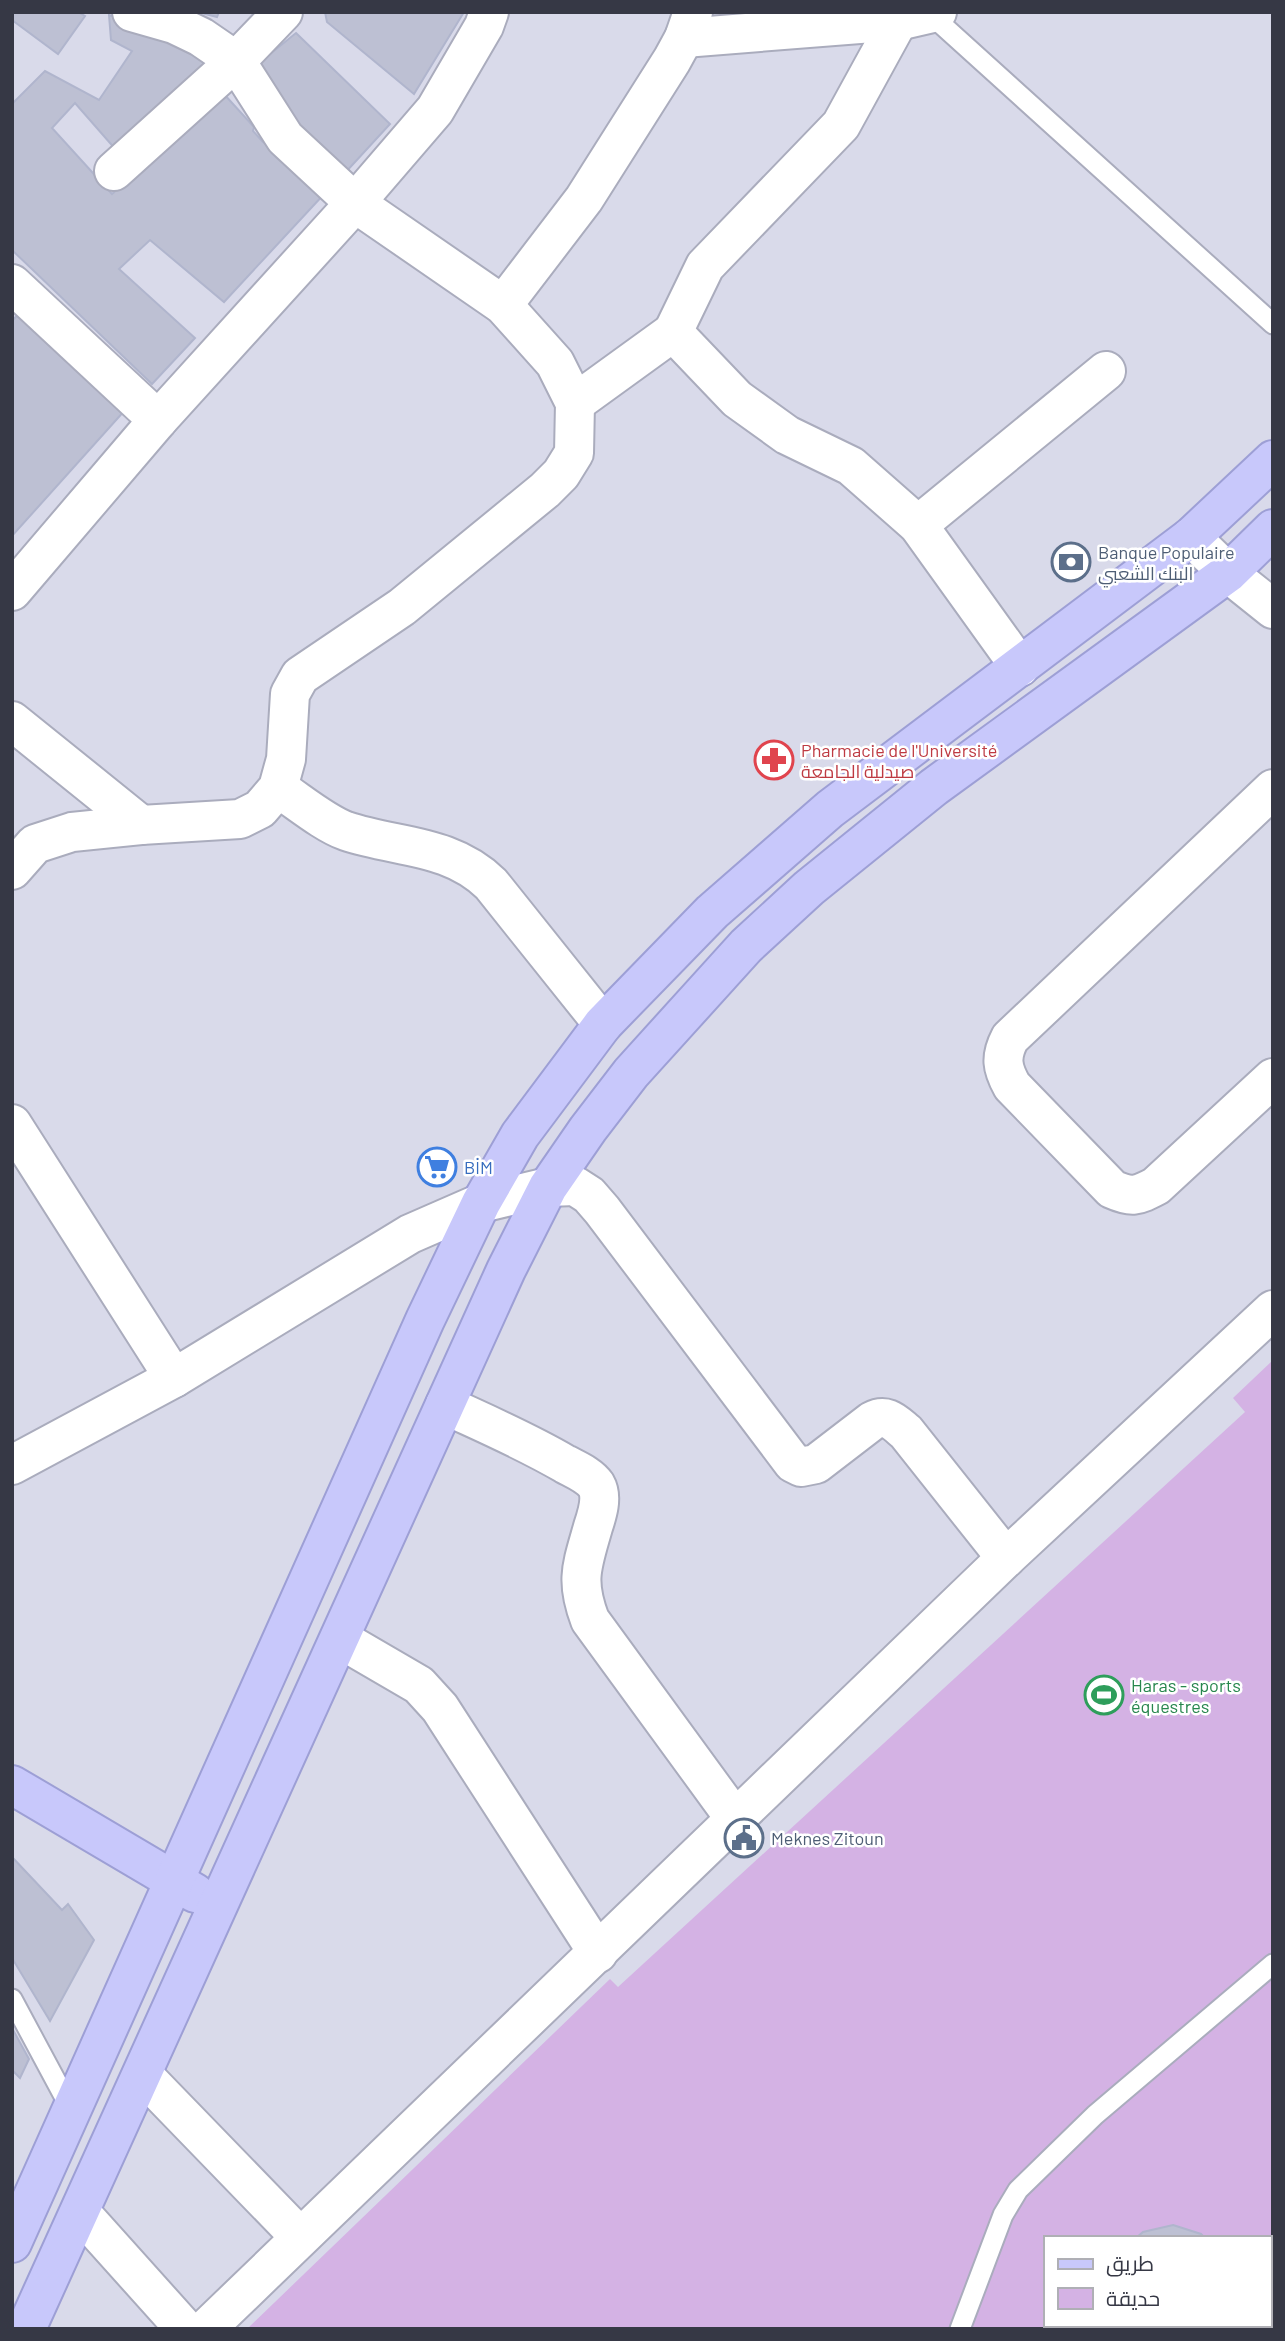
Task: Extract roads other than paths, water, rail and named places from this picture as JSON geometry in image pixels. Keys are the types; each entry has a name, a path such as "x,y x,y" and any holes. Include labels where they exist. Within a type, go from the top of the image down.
{"main road":[{"path":"12,2243 425,1320 481,1203 520,1135 603,1024 712,912 767,862 830,809 1191,537 1273,460"},
{"path":"26,2329 506,1269 548,1188 588,1129 631,1073 746,946 809,888 934,787 1228,573 1273,529"},
{"path":"12,1785 173,1882 219,1905"}],"street":[{"path":"12,870 35,844 72,832 240,819 260,808 278,788 286,759 290,694 300,676 401,607 545,490 561,474 574,453 575,403 555,363 503,305 355,203 285,138 236,61 201,37 174,24 132,12"},
{"path":"114,171 236,61 284,12"},
{"path":"12,591 158,420 355,203 435,110 484,26 489,12"},
{"path":"503,305 584,199 689,25 922,16"},
{"path":"575,403 673,332 705,266 841,125 922,16"},
{"path":"12,284 158,420"},
{"path":"673,332 737,399 787,435 851,466 918,525 1020,667"},
{"path":"918,525 1105,371"},
{"path":"1191,537 1228,573 1273,609"},
{"path":"12,721 141,825"},
{"path":"278,788 343,830 436,852 460,860 477,870 603,1024"},
{"path":"1273,789 1010,1038 1002,1061 1004,1073 1012,1086 1112,1189 1125,1195 1137,1195 1156,1186 1273,1078"},
{"path":"12,1124 174,1377"},
{"path":"13,1463 174,1377 411,1234 481,1203 548,1188 575,1186 589,1195 793,1463 800,1467 816,1464 872,1421 879,1417 889,1418 906,1432 1006,1558"},
{"path":"206,2329 1006,1558 1273,1310"},
{"path":"445,1405 531,1444 587,1476 597,1487 597,1515 580,1572 581,1597 590,1620 736,1820"},
{"path":"340,1639 419,1685 440,1708 598,1953"},
{"path":"143,2075 300,2237"},
{"path":"80,2212 185,2329"}],"lane":[{"path":"922,16 1273,324"},
{"path":"960,2329 1003,2215 1018,2190 1095,2115 1273,1964"},
{"path":"12,1999 72,2110"}],"place":[{"name":"Banque Populaire البنك الشعبي","path":"1071,562"},
{"name":"Pharmacie de l'Université صيدلية الجامعة","path":"774,760"},
{"name":"BİM","path":"437,1167"},
{"name":"Haras - sports équestres","path":"1104,1695"},
{"name":"Meknes Zitoun","path":"744,1838"}]}
